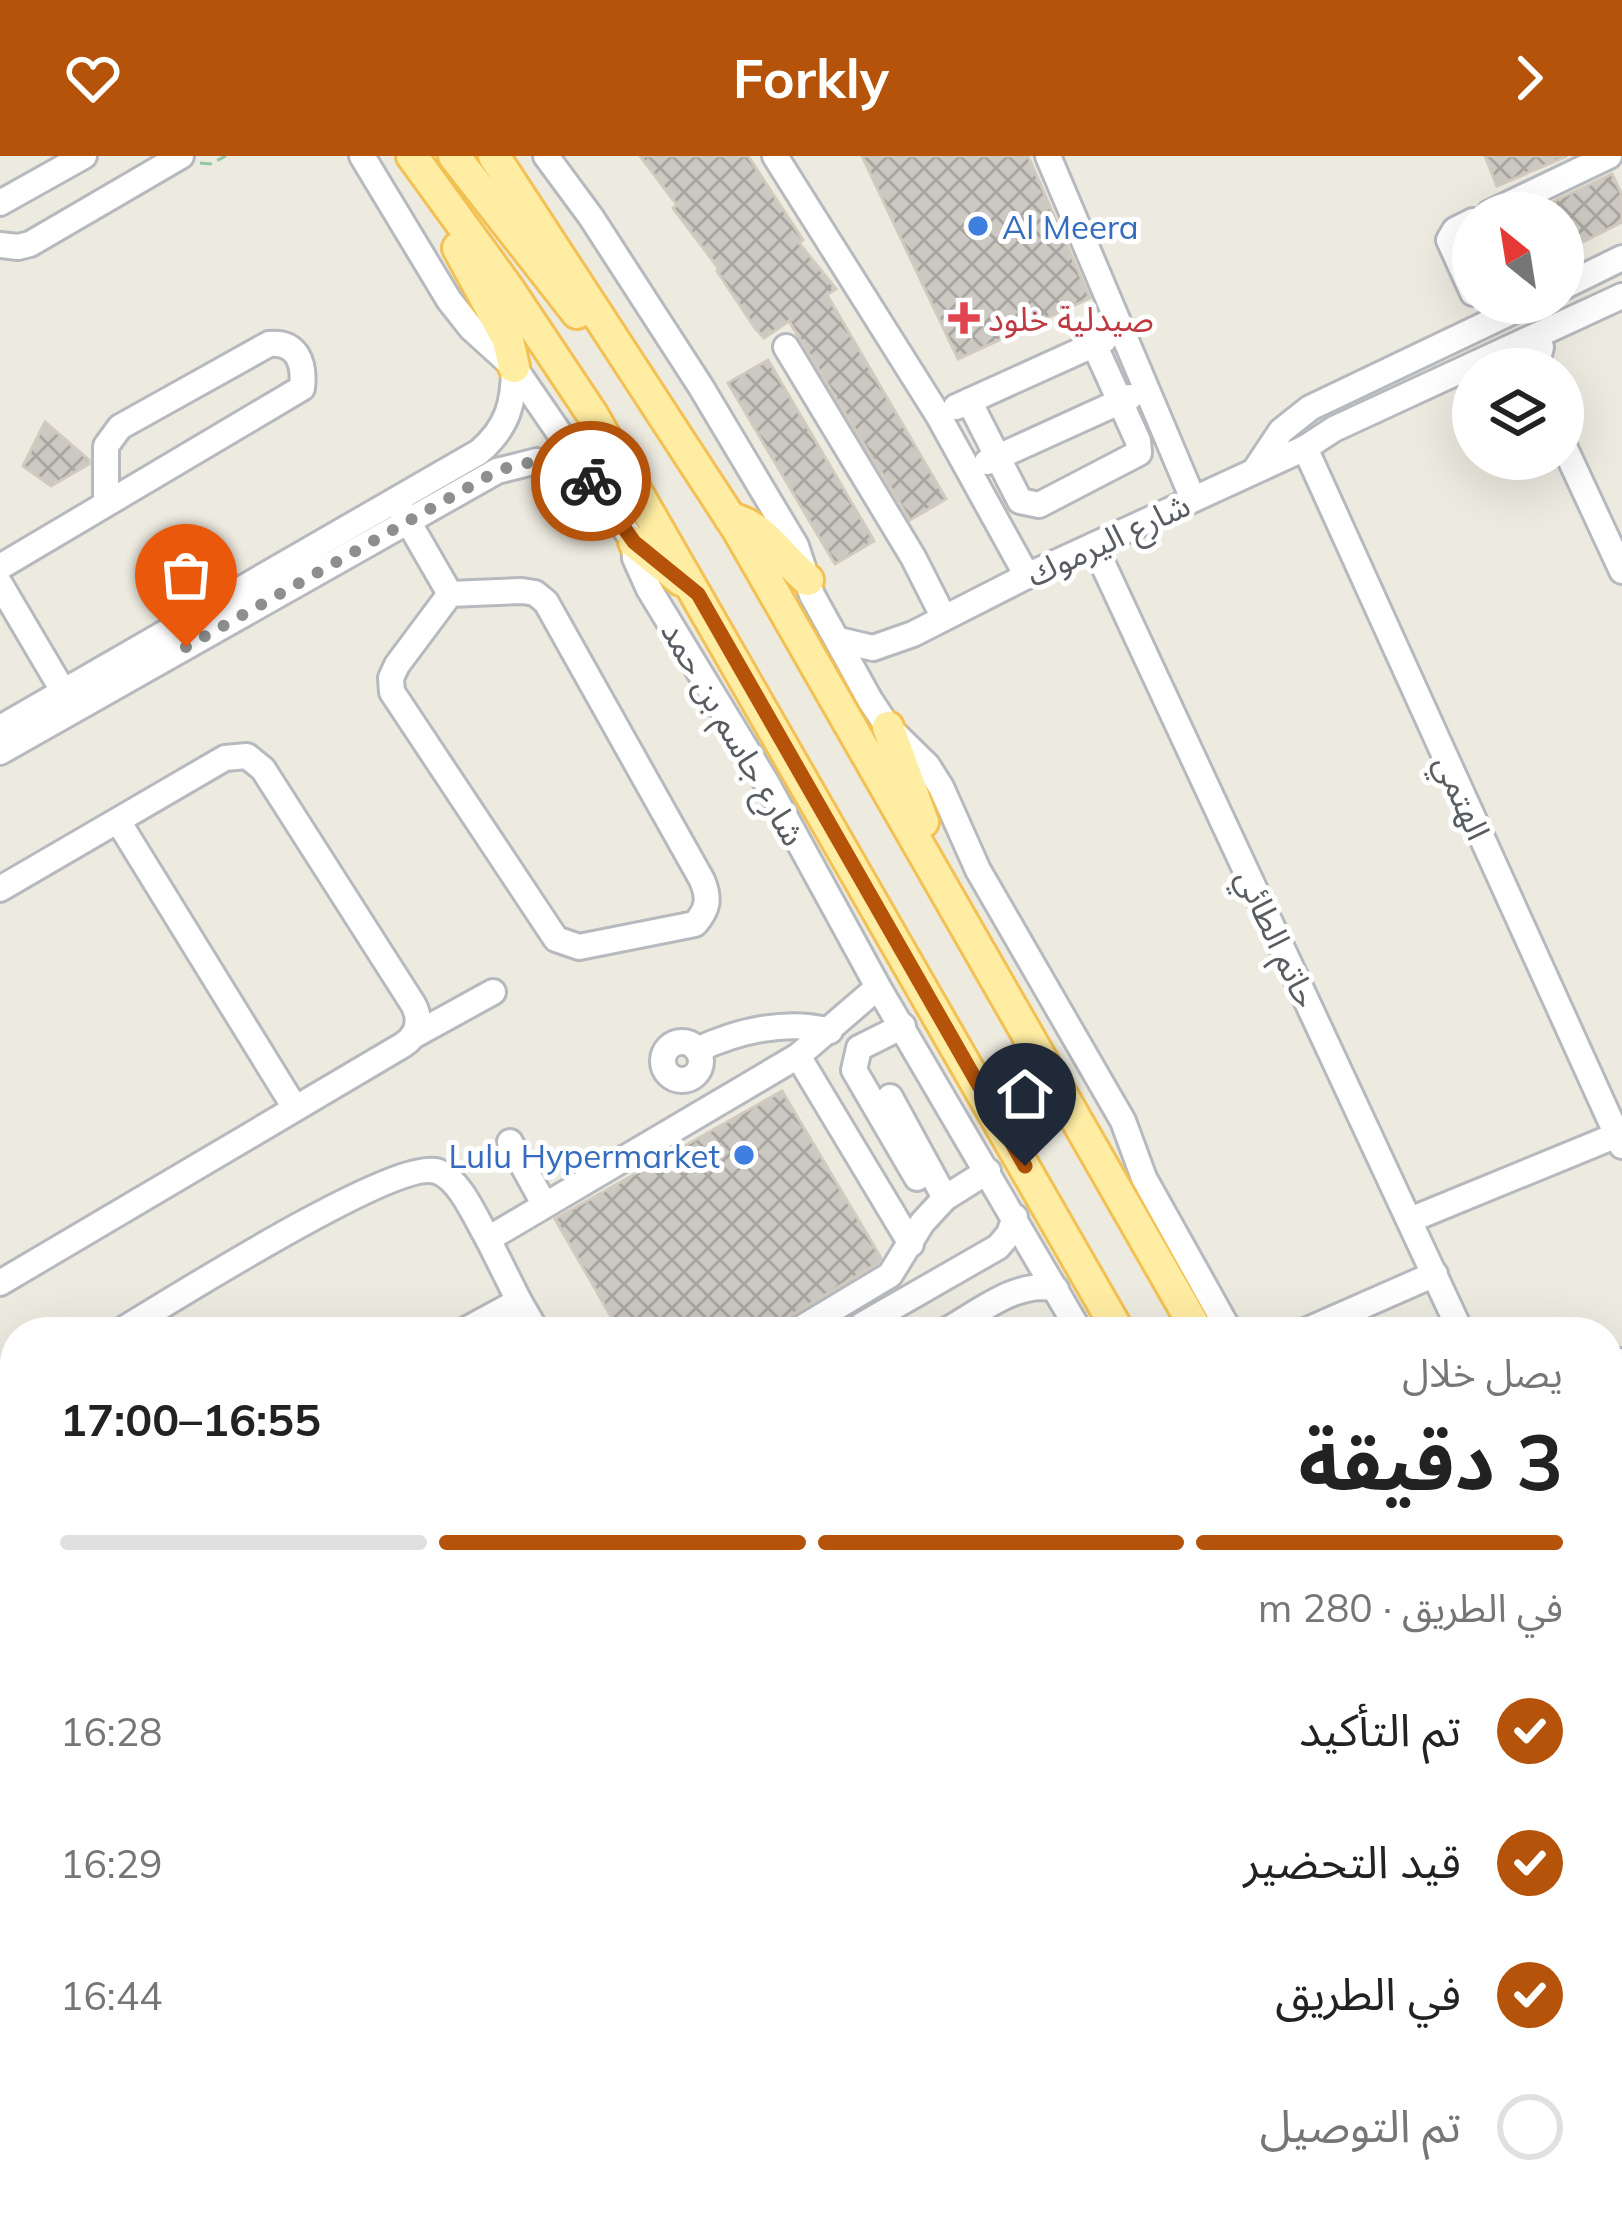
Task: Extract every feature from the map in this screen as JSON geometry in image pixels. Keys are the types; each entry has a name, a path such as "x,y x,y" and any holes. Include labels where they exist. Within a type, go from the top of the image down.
{"main road":[{"path":"454,156 597,339 656,403"},
{"path":"494,156 730,518 1189,1317"},
{"path":"412,157 423,189 498,320 514,367"},
{"name":"شارع جاسم بن حمد","path":"412,157 577,389 1110,1317"},
{"path":"730,518 755,525 808,580"},
{"path":"634,542 698,594"},
{"path":"888,728 928,838 930,863"}],"street":[{"path":"0,203 84,156"},
{"name":"شارع جاسم بن حمد","path":"362,156 449,299 471,328 514,367 634,542 635,558 649,589 766,782 878,987 1072,1317"},
{"path":"546,156 701,388 796,546 812,596 870,700 888,728 916,752 941,787 978,870 1123,1121 1144,1178 1222,1317"},
{"path":"775,156 938,415 1027,576"},
{"path":"1048,156 1193,499"},
{"path":"1534,192 1609,156"},
{"path":"0,245 30,244 181,157"},
{"path":"1584,277 1622,258"},
{"name":"شارع اليرموك","path":"1305,448 1334,429 1622,296"},
{"path":"1556,348 1622,312"},
{"path":"1254,471 1281,431 1310,407 1464,324"},
{"path":"938,415 1123,331"},
{"path":"0,567 302,388 300,359 292,347 269,344 120,427 106,446 106,501"},
{"path":"968,401 1020,501 1039,505 1136,458 1140,447 1094,344"},
{"path":"786,347 913,557 944,619"},
{"path":"402,512 493,439 512,403 514,367"},
{"name":"شارع اليرموك","path":"913,634 1254,471 1452,388"},
{"path":"969,470 1147,389"},
{"name":"الهتمي","path":"1305,448 1620,1138"},
{"path":"0,752 69,701 402,512 517,464 555,462 585,472"},
{"path":"1580,480 1622,571"},
{"path":"402,512 450,594"},
{"name":"حاتم الطائي","path":"1094,545 1454,1317"},
{"path":"0,584 69,701"},
{"path":"522,591 535,593 545,602 702,880 708,895 706,911 695,924 579,946 556,939 547,930 392,692 397,665 450,594 522,591"},
{"path":"839,640 873,648 913,634"},
{"path":"870,700 878,667 913,634"},
{"path":"0,728 69,701"},
{"path":"0,889 225,758 254,759 412,1004 418,1016 413,1036"},
{"path":"118,820 295,1108"},
{"path":"488,1239 798,1056 878,987"},
{"path":"0,1283 493,992"},
{"path":"709,1109 690,1078 671,1077 664,1067 664,1055 676,1043 688,1043 697,1050 724,1037 803,1024 830,1031"},
{"path":"903,1026 859,1048 854,1070 917,1178"},
{"path":"798,1056 911,1244"},
{"path":"890,1097 945,1198"},
{"path":"1410,1220 1620,1138"},
{"path":"510,1142 544,1204"},
{"path":"144,1317 251,1253 386,1180 414,1170 436,1170 452,1180 528,1317"},
{"path":"820,1317 890,1275 922,1222 945,1198 988,1171"},
{"path":"876,1317 998,1247 1010,1234 1015,1217"},
{"path":"1338,1317 1435,1274"},
{"path":"971,1317 1021,1289 1056,1289"},
{"path":"490,1317 519,1301"}],"path":[{"path":"181,157 210,164 226,156"}],"building":[{"path":"640,156 748,156 803,240 799,243 836,289 827,295 946,499 910,520 789,321 764,338"},
{"name":"Al Meera","path":"862,156 1028,156 1090,298 958,359"},
{"path":"1485,156 1567,156 1497,186"},
{"path":"1612,174 1622,195 1622,222 1584,241 1584,192 1574,192"},
{"path":"768,360 874,541 835,564 728,383"},
{"path":"45,422 89,460 51,486 23,466"},
{"name":"Lulu Hypermarket","path":"782,1091 881,1258 789,1317 611,1317 555,1219"}],"way so far":[{"path":"186,647 497,471 526,462 555,462 585,472 591,481"}],"place":[{"name":"Al Meera","path":"978,226"},
{"name":"صيدلية خلود","path":"964,318"},
{"name":"Lulu Hypermarket","path":"744,1155"}],"route":[{"path":"591,481 634,542 698,594 1025,1166"}]}
